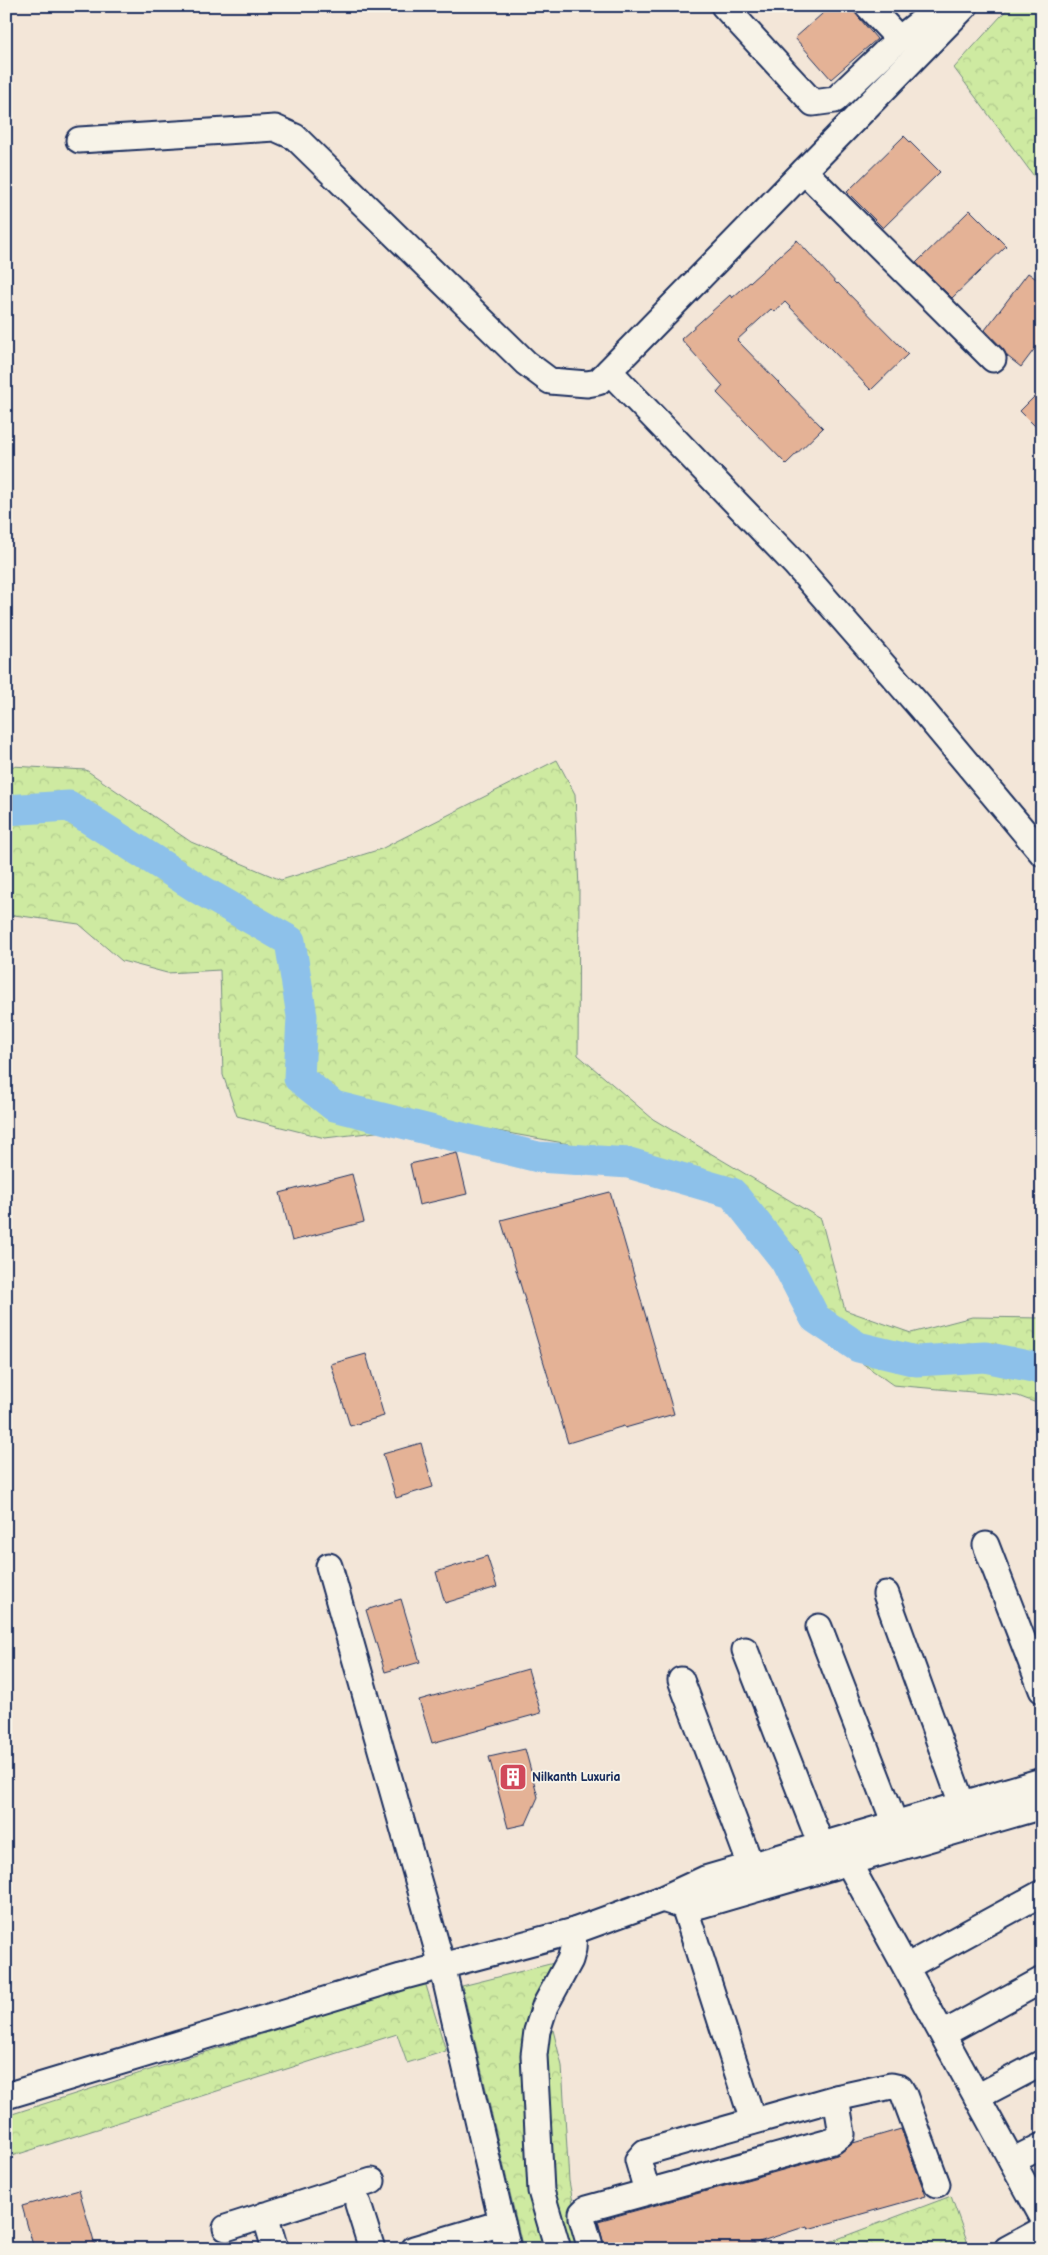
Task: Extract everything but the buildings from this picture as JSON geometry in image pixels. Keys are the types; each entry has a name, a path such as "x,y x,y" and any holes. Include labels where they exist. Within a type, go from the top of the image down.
{"street":[{"path":"724,6 813,102 835,100 913,38 965,6"},
{"path":"868,6 913,38"},
{"path":"79,140 275,128 295,137 526,363 550,381 587,384 598,382 804,171 937,8"},
{"path":"804,171 993,359"},
{"path":"609,371 796,564 920,707 1042,853"},
{"path":"986,1545 1042,1690"},
{"path":"329,1566 442,1965 508,2249"},
{"path":"886,1594 962,1804"},
{"path":"819,1627 895,1824"},
{"path":"745,1650 821,1845"},
{"path":"681,1680 751,1866"},
{"path":"673,1903 705,1879 1042,1781"},
{"path":"6,2096 442,1965 673,1903 701,1905 1042,1806"},
{"path":"848,1862 1042,2216"},
{"path":"906,1967 1042,1893"},
{"path":"673,1903 753,2121"},
{"path":"558,2249 541,2191 534,2055 537,2031 545,2006 570,1960 574,1931"},
{"path":"942,2034 1042,1980"},
{"path":"977,2097 1042,2063"},
{"path":"646,2191 638,2160 645,2152 883,2086 900,2088 904,2095 937,2184"},
{"path":"590,2249 582,2218 582,2213 586,2209 833,2141 842,2134 836,2098"},
{"path":"1012,2161 1042,2146"},
{"path":"226,2228 372,2181"},
{"path":"358,2204 372,2249"},
{"path":"265,2216 275,2249"},
{"path":"414,2249 502,2223"},
{"path":"1007,2249 1042,2230"}],"green space":[{"path":"1010,6 1042,6 1042,187 954,68"},
{"path":"557,760 575,794 579,889 578,1055 653,1119 821,1219 845,1310 911,1333 972,1317 1042,1318 1042,1405 1018,1396 893,1385 817,1331 798,1251 738,1188 678,1168 569,1144 452,1123 325,1138 237,1116 223,1075 220,970 167,973 122,961 79,924 14,915 6,922 6,768 11,766 86,770 191,842 281,880 381,849"},
{"path":"578,1957 551,2022 562,2066 569,2181 582,2249 523,2249 462,1986"},
{"path":"425,1982 446,2051 407,2063 397,2034 6,2158 6,2116"},
{"path":"951,2196 970,2249 806,2249 824,2244"}],"waterway":[{"path":"6,810 69,806 199,889 290,941 302,1016 299,1078 334,1106 538,1157 629,1163 732,1193 785,1260 815,1318 858,1347 916,1361 985,1357 1042,1369"}],"place":[{"name":"Nilkanth Luxuria","path":"513,1777"}]}
